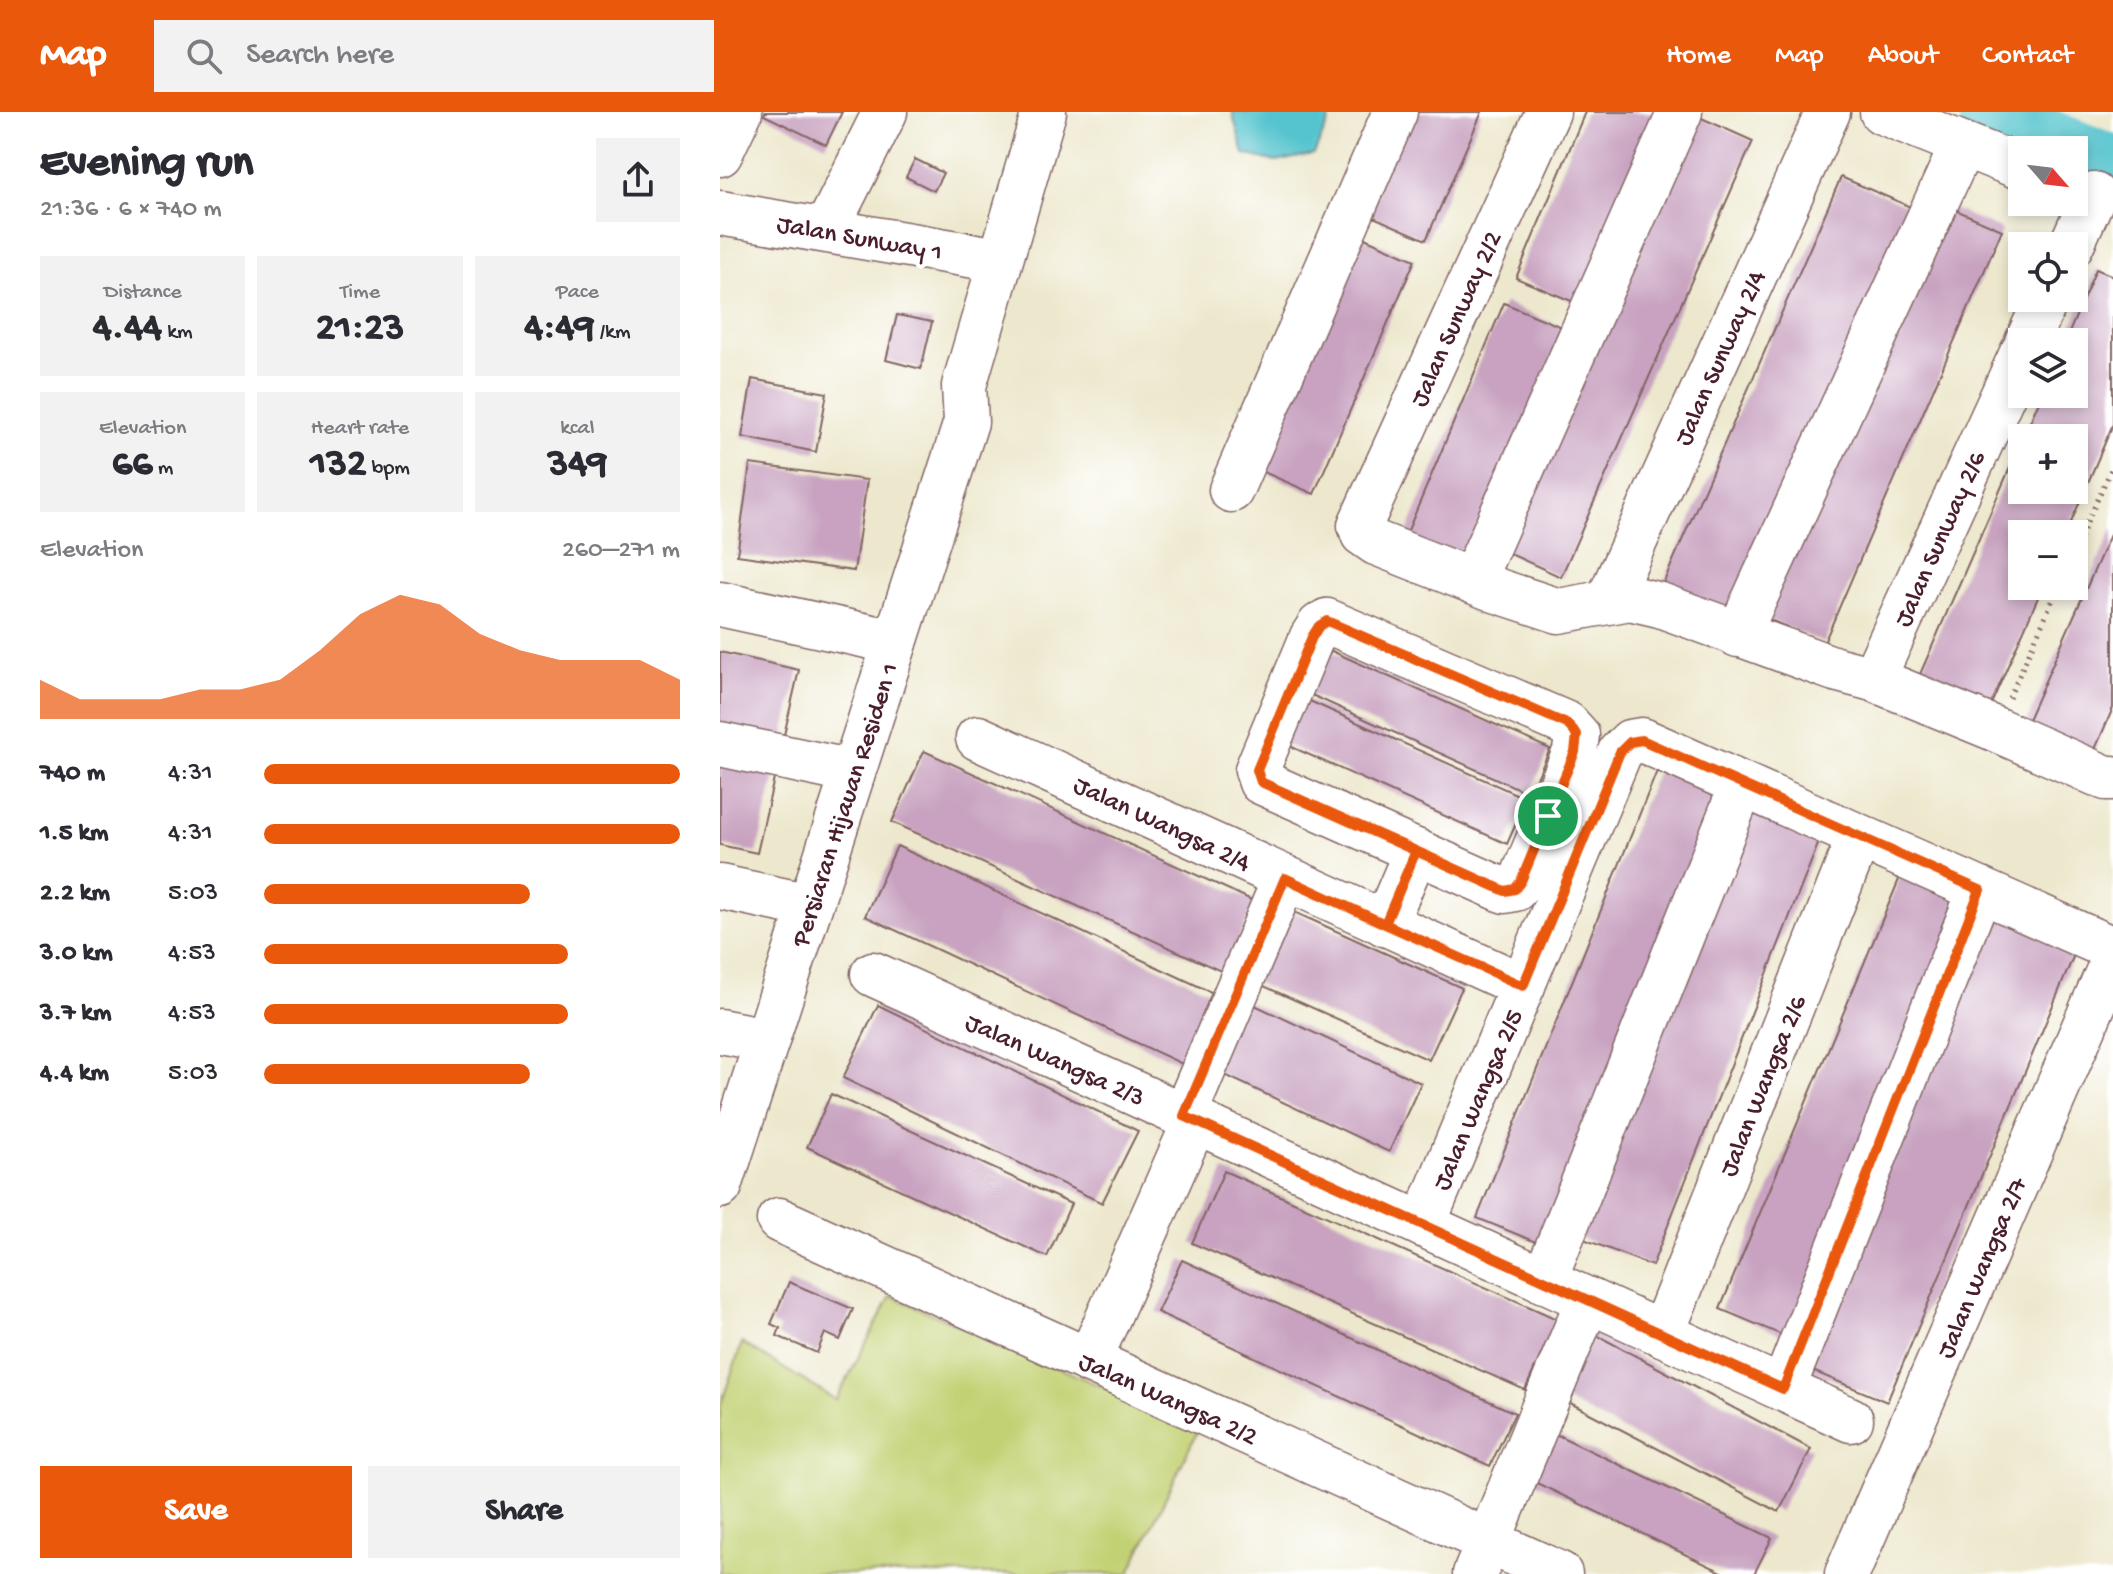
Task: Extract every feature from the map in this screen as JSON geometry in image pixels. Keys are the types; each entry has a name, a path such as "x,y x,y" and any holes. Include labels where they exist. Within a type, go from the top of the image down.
{"street":[{"path":"720,154 740,112"},
{"path":"826,230 885,112"},
{"path":"1011,263 1044,112"},
{"path":"1011,263 987,234 956,253 973,279 1011,263 1072,112"},
{"path":"1231,490 1395,112"},
{"name":"Jalan Sunway 2/2","path":"1473,580 1376,543 1363,534 1360,525 1548,112"},
{"path":"1680,112 1473,580 1559,611 1630,598 1660,605 1835,669 1873,679 2106,778 2113,778"},
{"name":"Jalan Sunway 2/4","path":"1608,601 1828,112"},
{"path":"1882,112 2008,163"},
{"path":"1738,635 1962,146"},
{"path":"2077,232 2094,195"},
{"name":"Jalan Sunway 1","path":"720,213 956,253"},
{"name":"Persiaran Hijauan Residen 1","path":"721,1180 966,422 964,386 1011,263"},
{"name":"Jalan Sunway 2/6","path":"1873,679 2008,384"},
{"path":"720,604 895,642"},
{"path":"1327,621 1567,724 1577,735 1575,752 1515,889 1505,891 1416,851 1261,782 1257,770 1306,652 1319,626 1327,621"},
{"name":"Jalan Wangsa 2/4","path":"978,738 1523,986"},
{"name":"Jalan Wangsa 2/5","path":"1423,1225 1620,752 1630,742 1642,740 1742,785"},
{"path":"720,744 853,772"},
{"path":"1544,1281 1742,785 2113,949"},
{"name":"Jalan Wangsa 2/6","path":"1662,1334 1859,837"},
{"path":"1385,924 1416,851"},
{"path":"1089,1361 1190,1119 1285,878"},
{"path":"720,887 810,906"},
{"path":"1783,1389 1980,890"},
{"name":"Jalan Wangsa 2/7","path":"1847,1574 2113,960"},
{"name":"Jalan Wangsa 2/3","path":"873,974 1851,1420"},
{"path":"720,1031 767,1040"},
{"name":"Jalan Wangsa 2/2","path":"779,1220 1089,1361 1481,1558 1560,1574"},
{"path":"1481,1558 1588,1300"}],"path":[{"path":"2088,521 2113,465"},
{"path":"1995,729 2053,600"}],"green space":[{"path":"891,1296 1199,1428 1129,1574 720,1574 720,1407 742,1343 836,1400"}],"water":[{"path":"1232,112 1333,112 1314,154 1276,162 1244,154"}],"building":[{"path":"765,112 842,112 826,145 764,115"},
{"path":"1405,112 1482,112 1426,240 1362,212"},
{"path":"1585,112 1662,112 1581,305 1516,278"},
{"path":"1688,112 1753,141 1561,577 1497,548"},
{"path":"915,159 943,173 934,191 906,177"},
{"path":"1841,177 1913,208 1730,624 1659,593"},
{"path":"1942,204 2002,230 1824,643 1763,617"},
{"path":"1353,233 1415,260 1314,494 1252,467"},
{"path":"2096,269 2113,276 2113,424 2088,483 2088,424 2029,424 2036,408 2088,408 2088,328 2071,328 2078,312 2088,312 2088,288"},
{"path":"1504,303 1564,328 1466,560 1406,535"},
{"path":"897,315 932,322 921,369 886,360"},
{"path":"752,379 827,393 816,452 742,437"},
{"path":"750,464 867,480 854,571 737,555"},
{"path":"2008,472 2008,504 2079,504 2072,520 2008,520 2008,600 2037,600 1985,718 1914,688"},
{"path":"2113,528 2113,708 2093,754 2026,724 2081,600 2088,600 2088,584"},
{"path":"1325,648 1550,749 1530,794 1305,692"},
{"path":"720,652 799,670 781,748 720,734"},
{"path":"1303,698 1527,799 1507,844 1283,743"},
{"path":"924,751 1256,902 1223,972 892,822"},
{"path":"720,759 776,770 757,853 720,845"},
{"path":"1661,761 1732,789 1548,1247 1477,1218"},
{"path":"1746,804 1822,834 1652,1266 1576,1236"},
{"path":"897,846 1226,999 1193,1069 865,916"},
{"path":"1900,877 1969,905 1789,1338 1720,1309"},
{"path":"1281,906 1462,988 1429,1060 1248,979"},
{"path":"1991,915 2076,950 1887,1402 1803,1367"},
{"path":"1242,999 1421,1083 1389,1152 1210,1068"},
{"path":"878,1005 1138,1131 1102,1203 843,1078"},
{"path":"831,1094 1071,1204 1047,1257 807,1147"},
{"path":"1224,1171 1557,1319 1525,1390 1192,1243"},
{"path":"1182,1260 1515,1413 1490,1466 1157,1312"},
{"path":"789,1282 853,1309 840,1340 825,1333 817,1353 777,1336 780,1328 771,1324"},
{"path":"1585,1329 1811,1449 1779,1512 1551,1393"},
{"path":"1541,1427 1772,1538 1754,1574 1726,1574 1518,1474"}],"waterway":[{"path":"1986,112 2113,163"}],"route":[{"path":"1548,816 1515,889 1505,891 1416,851 1385,924 1285,878 1184,1116 1783,1389 1980,890 1642,740 1630,742 1620,752 1523,986 1385,924 1416,851 1261,782 1257,770 1319,626 1327,621 1567,724 1577,735 1575,752 1548,816"}]}
